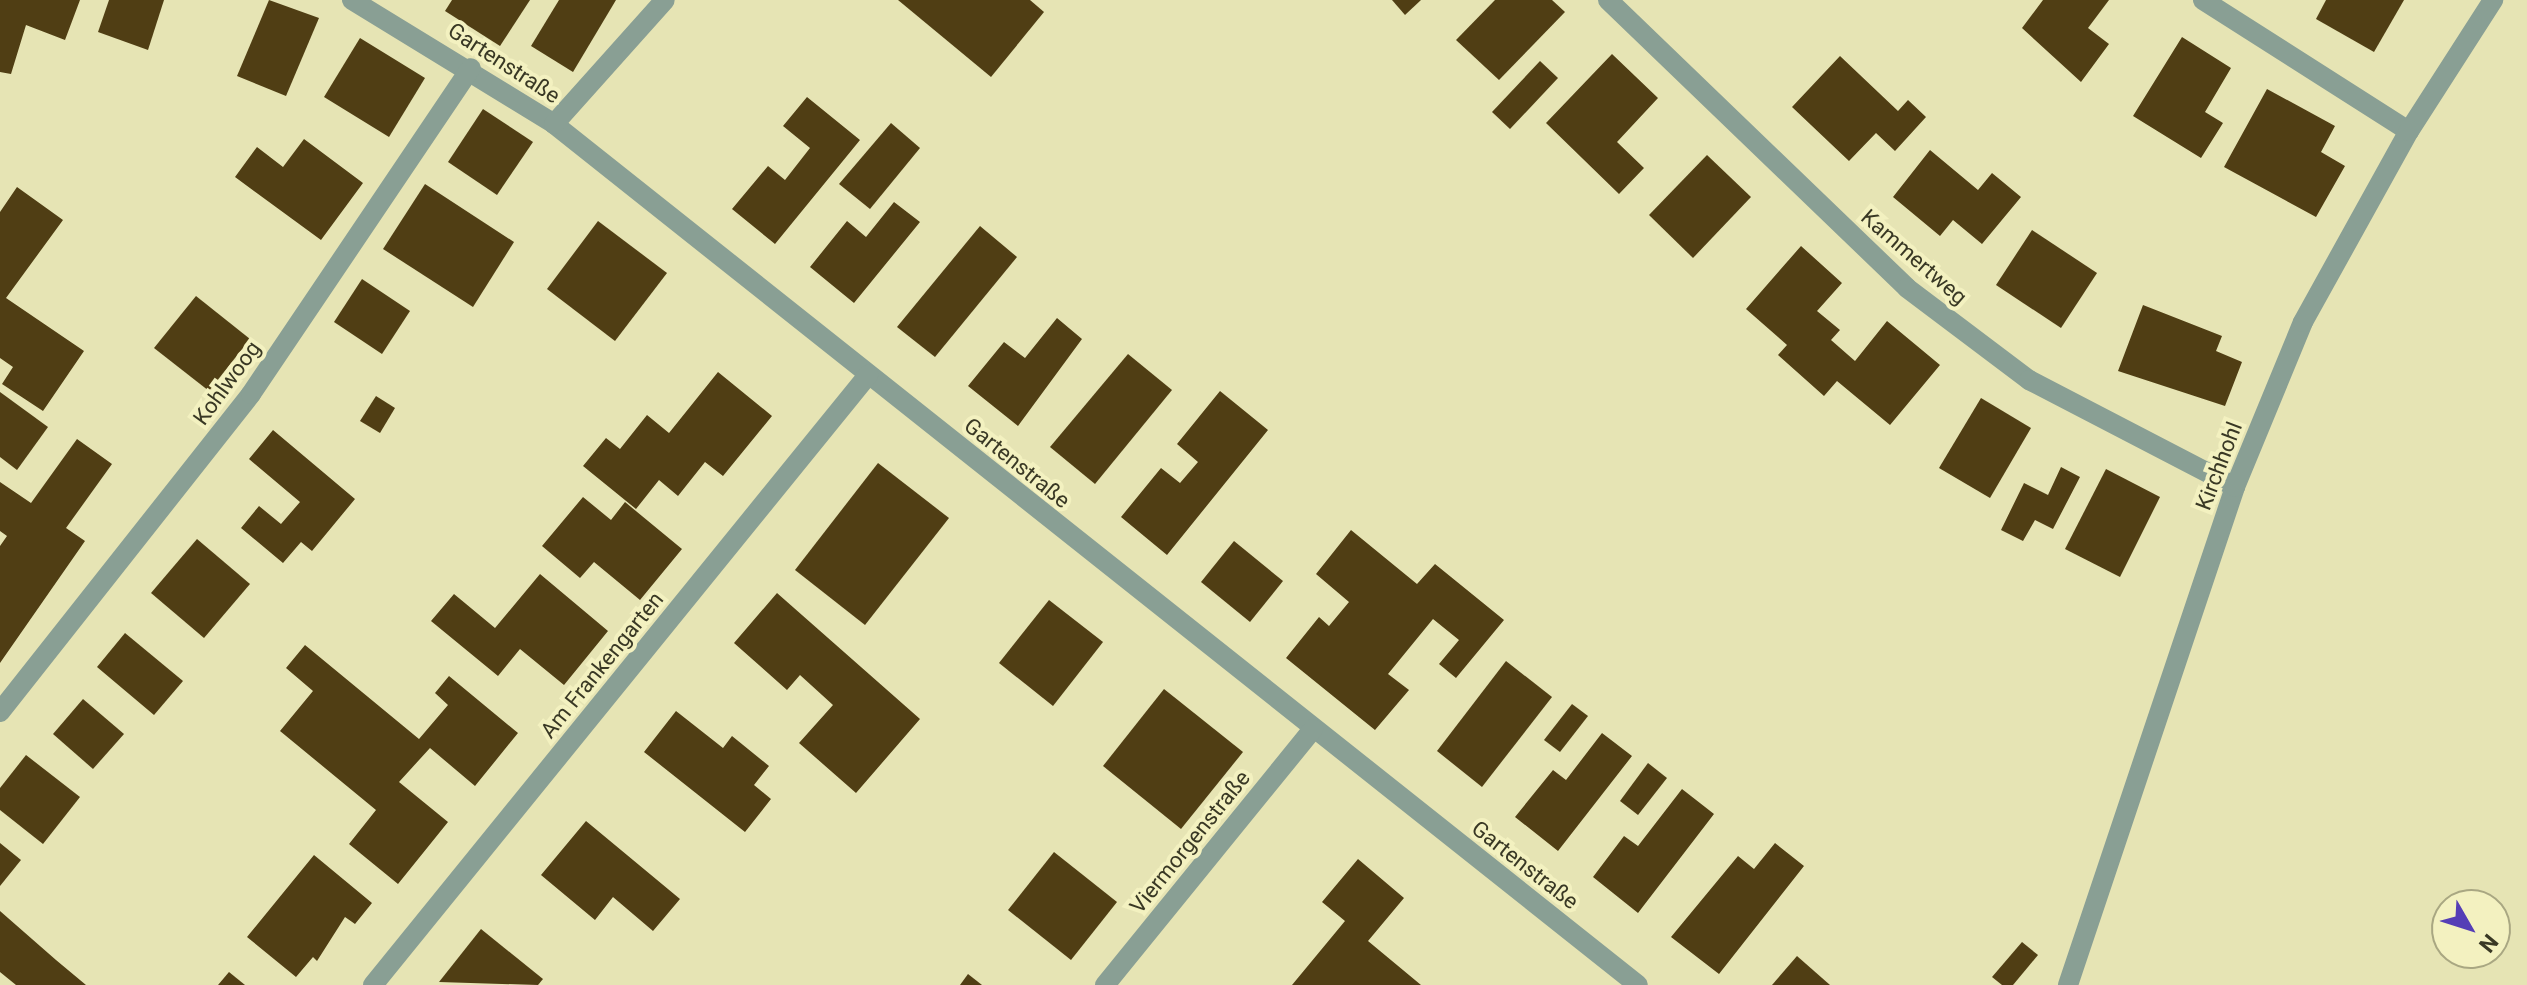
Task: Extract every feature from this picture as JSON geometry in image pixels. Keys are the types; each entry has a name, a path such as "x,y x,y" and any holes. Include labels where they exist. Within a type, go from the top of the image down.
{"street":[{"name":"Gartenstraße","path":"352,0 471,68 554,124 1638,985"},
{"path":"554,124 665,0"},
{"name":"Kammertweg","path":"1608,0 1907,288 2029,380 2235,487"},
{"path":"2203,0 2409,131"},
{"name":"Kirchhohl","path":"2068,985 2235,487 2303,322 2409,131 2493,0"},
{"name":"Kohlwoog","path":"0,712 251,394 471,68"},
{"name":"Am Frankengarten","path":"373,985 868,375"},
{"name":"Viermorgenstraße","path":"1105,985 1313,729"}],"building":[{"path":"0,0 80,0 65,40 26,25 11,74 0,72"},
{"path":"109,0 164,0 148,50 98,32"},
{"path":"269,0 319,18 286,96 237,76"},
{"path":"452,0 530,0 500,46 445,11"},
{"path":"559,0 616,0 573,72 531,46"},
{"path":"898,0 1030,0 1044,12 991,77"},
{"path":"1392,0 1421,0 1405,15"},
{"path":"1495,0 1552,0 1565,12 1499,80 1456,40"},
{"path":"2043,0 2109,0 2088,28 2109,44 2081,82 2022,28"},
{"path":"2326,0 2404,0 2374,52 2316,19"},
{"path":"2182,37 2231,68 2205,112 2223,123 2201,158 2133,116"},
{"path":"360,38 425,78 389,137 324,97"},
{"path":"1612,54 1658,98 1617,142 1644,168 1619,194 1546,123"},
{"path":"1840,56 1898,111 1908,100 1926,117 1895,151 1876,133 1849,161 1792,107"},
{"path":"1540,61 1558,78 1510,129 1492,112"},
{"path":"2267,89 2335,126 2321,152 2345,166 2316,217 2224,167"},
{"path":"807,97 860,140 775,244 732,209 768,166 785,180 810,148 783,126"},
{"path":"483,109 533,142 497,195 448,162"},
{"path":"891,123 920,148 870,209 839,184"},
{"path":"304,139 363,183 321,240 235,177 257,147 283,167"},
{"path":"1930,150 1978,190 1992,173 2021,197 1982,244 1953,220 1940,236 1893,197"},
{"path":"1707,155 1751,197 1693,258 1649,215"},
{"path":"425,184 514,242 473,307 383,249"},
{"path":"17,187 63,220 6,298 84,351 43,411 2,384 13,367 0,358 0,212"},
{"path":"894,202 920,222 854,303 810,267 847,221 866,237"},
{"path":"598,221 667,273 615,341 547,289"},
{"path":"980,226 1017,257 935,357 897,327"},
{"path":"2032,230 2097,273 2061,328 1996,285"},
{"path":"1801,246 1842,283 1817,311 1840,330 1831,340 1855,361 1887,321 1940,365 1890,425 1837,381 1824,396 1778,355 1787,345 1746,309"},
{"path":"362,279 410,311 382,354 334,322"},
{"path":"196,296 250,339 209,391 154,348"},
{"path":"2143,305 2222,336 2216,351 2242,362 2225,406 2118,371"},
{"path":"1057,318 1082,339 1018,426 968,386 1004,342 1025,358"},
{"path":"1128,354 1172,390 1095,484 1050,447"},
{"path":"718,372 772,416 723,476 705,462 678,496 659,480 636,509 583,466 606,438 620,449 647,415 669,433"},
{"path":"1220,391 1268,430 1167,555 1121,517 1161,468 1180,483 1198,462 1177,444"},
{"path":"0,392 48,427 17,470 0,457"},
{"path":"376,396 395,408 380,433 360,421"},
{"path":"1981,398 2031,428 1990,498 1939,468"},
{"path":"273,430 355,499 312,551 301,542 283,563 241,528 259,506 281,524 300,502 249,459"},
{"path":"77,439 112,464 66,528 85,541 0,663 0,546 7,536 0,531 0,482 31,503"},
{"path":"878,463 949,518 865,625 795,570"},
{"path":"2061,467 2080,477 2053,529 2035,520 2023,541 2001,530 2024,483 2048,495"},
{"path":"2106,469 2160,497 2120,577 2065,549"},
{"path":"583,497 611,520 625,502 682,549 640,600 594,562 580,578 542,546"},
{"path":"1351,530 1417,584 1435,564 1504,620 1456,678 1439,664 1459,640 1433,619 1388,674 1409,690 1375,730 1286,658 1319,617 1329,626 1349,602 1316,574"},
{"path":"197,539 250,584 204,638 151,593"},
{"path":"1234,541 1283,581 1250,622 1201,582"},
{"path":"540,574 608,631 564,685 520,649 498,676 431,621 454,594 495,628"},
{"path":"777,593 920,719 856,793 799,743 833,705 800,675 787,690 734,643"},
{"path":"1049,600 1103,642 1053,706 999,663"},
{"path":"125,633 183,681 154,715 97,667"},
{"path":"305,645 419,739 448,705 435,693 449,676 518,733 475,786 430,748 399,782 448,822 398,884 349,844 376,810 280,731 313,691 286,668"},
{"path":"1506,661 1552,697 1482,787 1437,751"},
{"path":"1164,689 1243,752 1181,829 1103,766"},
{"path":"83,699 124,734 93,769 53,734"},
{"path":"1572,704 1588,716 1560,752 1544,740"},
{"path":"676,711 723,748 732,736 769,766 754,785 771,799 745,832 644,752"},
{"path":"1602,733 1632,756 1558,851 1515,817 1553,770 1566,780"},
{"path":"26,755 80,797 43,844 0,810 0,788"},
{"path":"1648,763 1667,778 1638,815 1620,801"},
{"path":"1682,789 1714,814 1638,913 1593,877 1624,836 1638,846"},
{"path":"586,821 680,899 653,931 613,897 595,920 541,875"},
{"path":"0,843 21,860 0,886"},
{"path":"1775,843 1804,866 1719,974 1671,937 1738,856 1754,869"},
{"path":"1054,852 1117,902 1071,960 1008,910"},
{"path":"314,855 372,903 355,924 345,917 317,961 313,957 296,977 247,937"},
{"path":"1358,859 1404,898 1368,941 1421,985 1292,985 1345,921 1322,902"},
{"path":"0,911 86,985 16,985 0,972"},
{"path":"481,929 543,979 538,985 439,982"},
{"path":"2022,942 2038,955 2013,985 2002,985 1992,977"},
{"path":"1797,956 1830,985 1772,985"},
{"path":"229,972 245,985 218,985"},
{"path":"968,974 982,985 960,985"}]}
